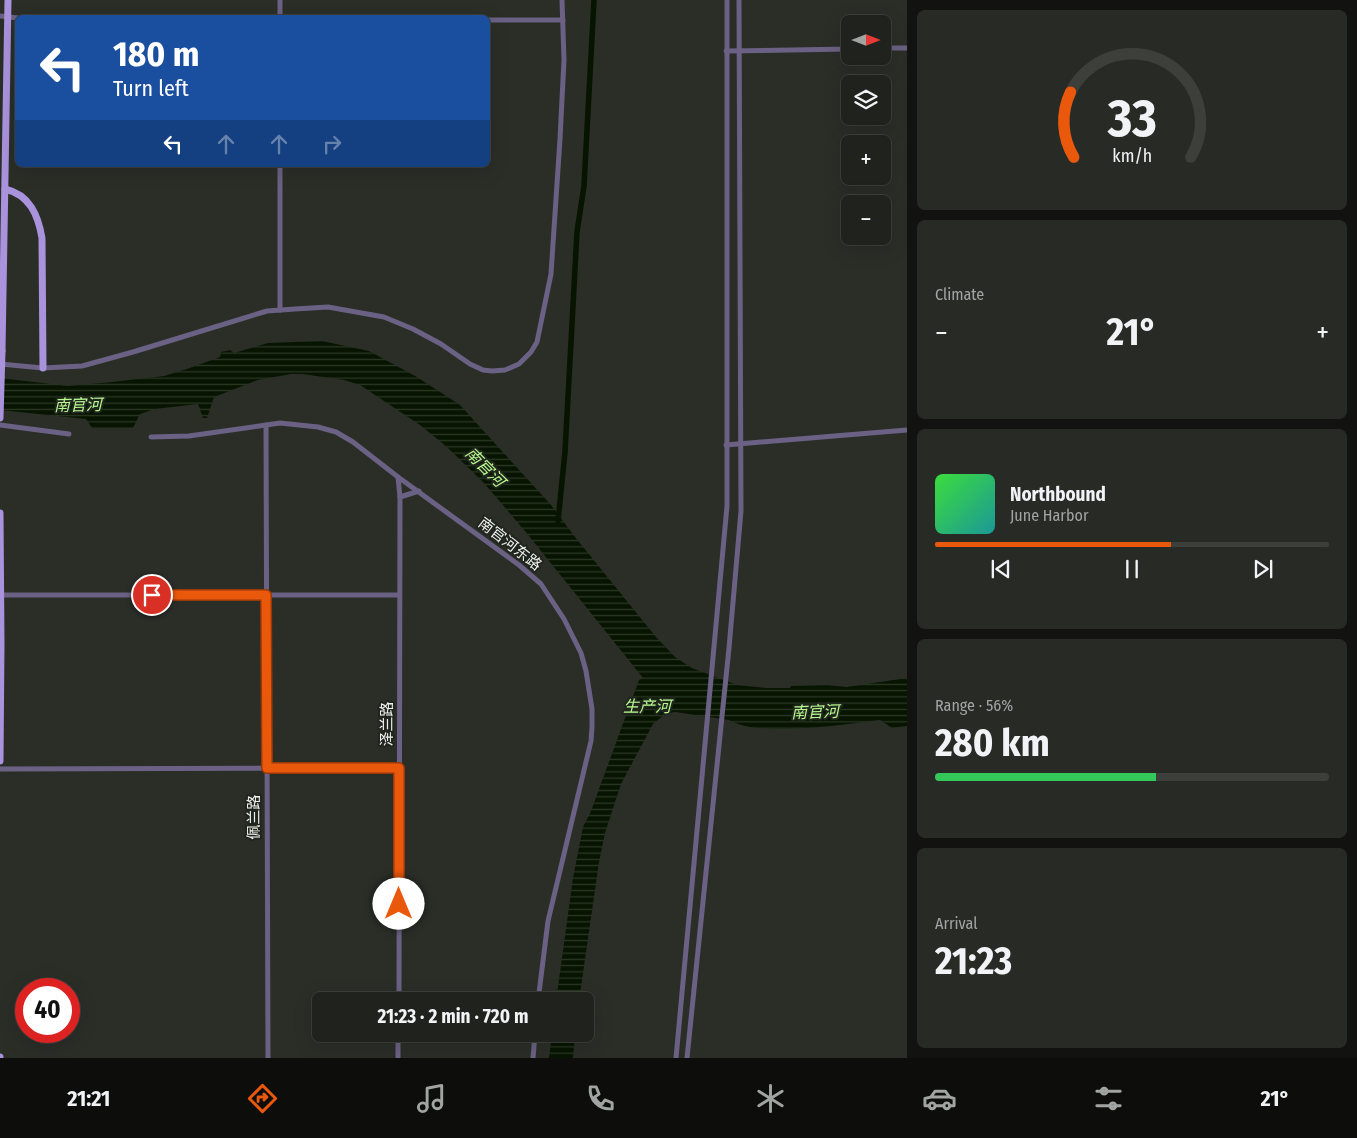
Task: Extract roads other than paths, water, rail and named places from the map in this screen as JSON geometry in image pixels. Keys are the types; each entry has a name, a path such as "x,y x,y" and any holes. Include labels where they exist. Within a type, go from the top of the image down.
{"main road":[{"path":"0,418 4,189 4,17 8,0"},
{"path":"4,189 14,191 22,196 32,207 40,223 42,238 43,368"},
{"path":"0,513 0,761"}],"street":[{"path":"280,0 280,15"},
{"path":"0,364 43,368 82,366 267,311 328,308 384,317 413,329 483,370 505,370 519,364 531,352 537,342 551,274 564,60 562,0"},
{"path":"676,1058 727,506 727,0"},
{"path":"687,1058 741,511 739,0"},
{"path":"490,20 563,20"},
{"path":"891,48 907,48"},
{"path":"726,51 841,49"},
{"path":"280,167 280,310"},
{"name":"南官河东路","path":"151,437 189,436 280,423 318,427 336,432 353,442 519,565 541,584 564,619 581,653 592,709 592,727 591,741 548,921 539,992"},
{"path":"0,425 69,434"},
{"name":"佩兰路","path":"266,425 268,1058"},
{"path":"726,445 907,430"},
{"name":"泽兰路","path":"398,477 400,497 398,992"},
{"path":"400,497 418,491"},
{"path":"1,595 400,595"},
{"path":"0,768 399,768"},
{"path":"398,1042 398,1058"},
{"path":"533,1058 534,1042"}],"water":[{"path":"322,341 369,351 417,377 460,405 551,505 656,637 675,657 692,668 737,685 767,688 827,685 847,687 907,678 907,726 892,728 880,720 825,727 760,728 729,720 675,712 665,714 653,724 621,784 605,833 580,992 557,992 573,878 583,827 591,811 639,680 643,678 525,531 483,482 447,447 420,425 360,385 344,380 291,374 258,380 214,397 207,418 203,418 198,404 155,409 140,414 133,428 92,428 86,419 0,410 0,378 68,386 164,376 220,357 221,352 230,350 234,353 268,343"},
{"path":"551,1042 574,1042 573,1058 549,1058"}],"waterway":[{"path":"558,521 565,452 577,232 584,186 594,0"}],"water label":[{"name":"南官河","path":"78,405"},
{"name":"南官河","path":"485,467"},
{"name":"生产河","path":"647,706"},
{"name":"南官河","path":"815,712"}]}
